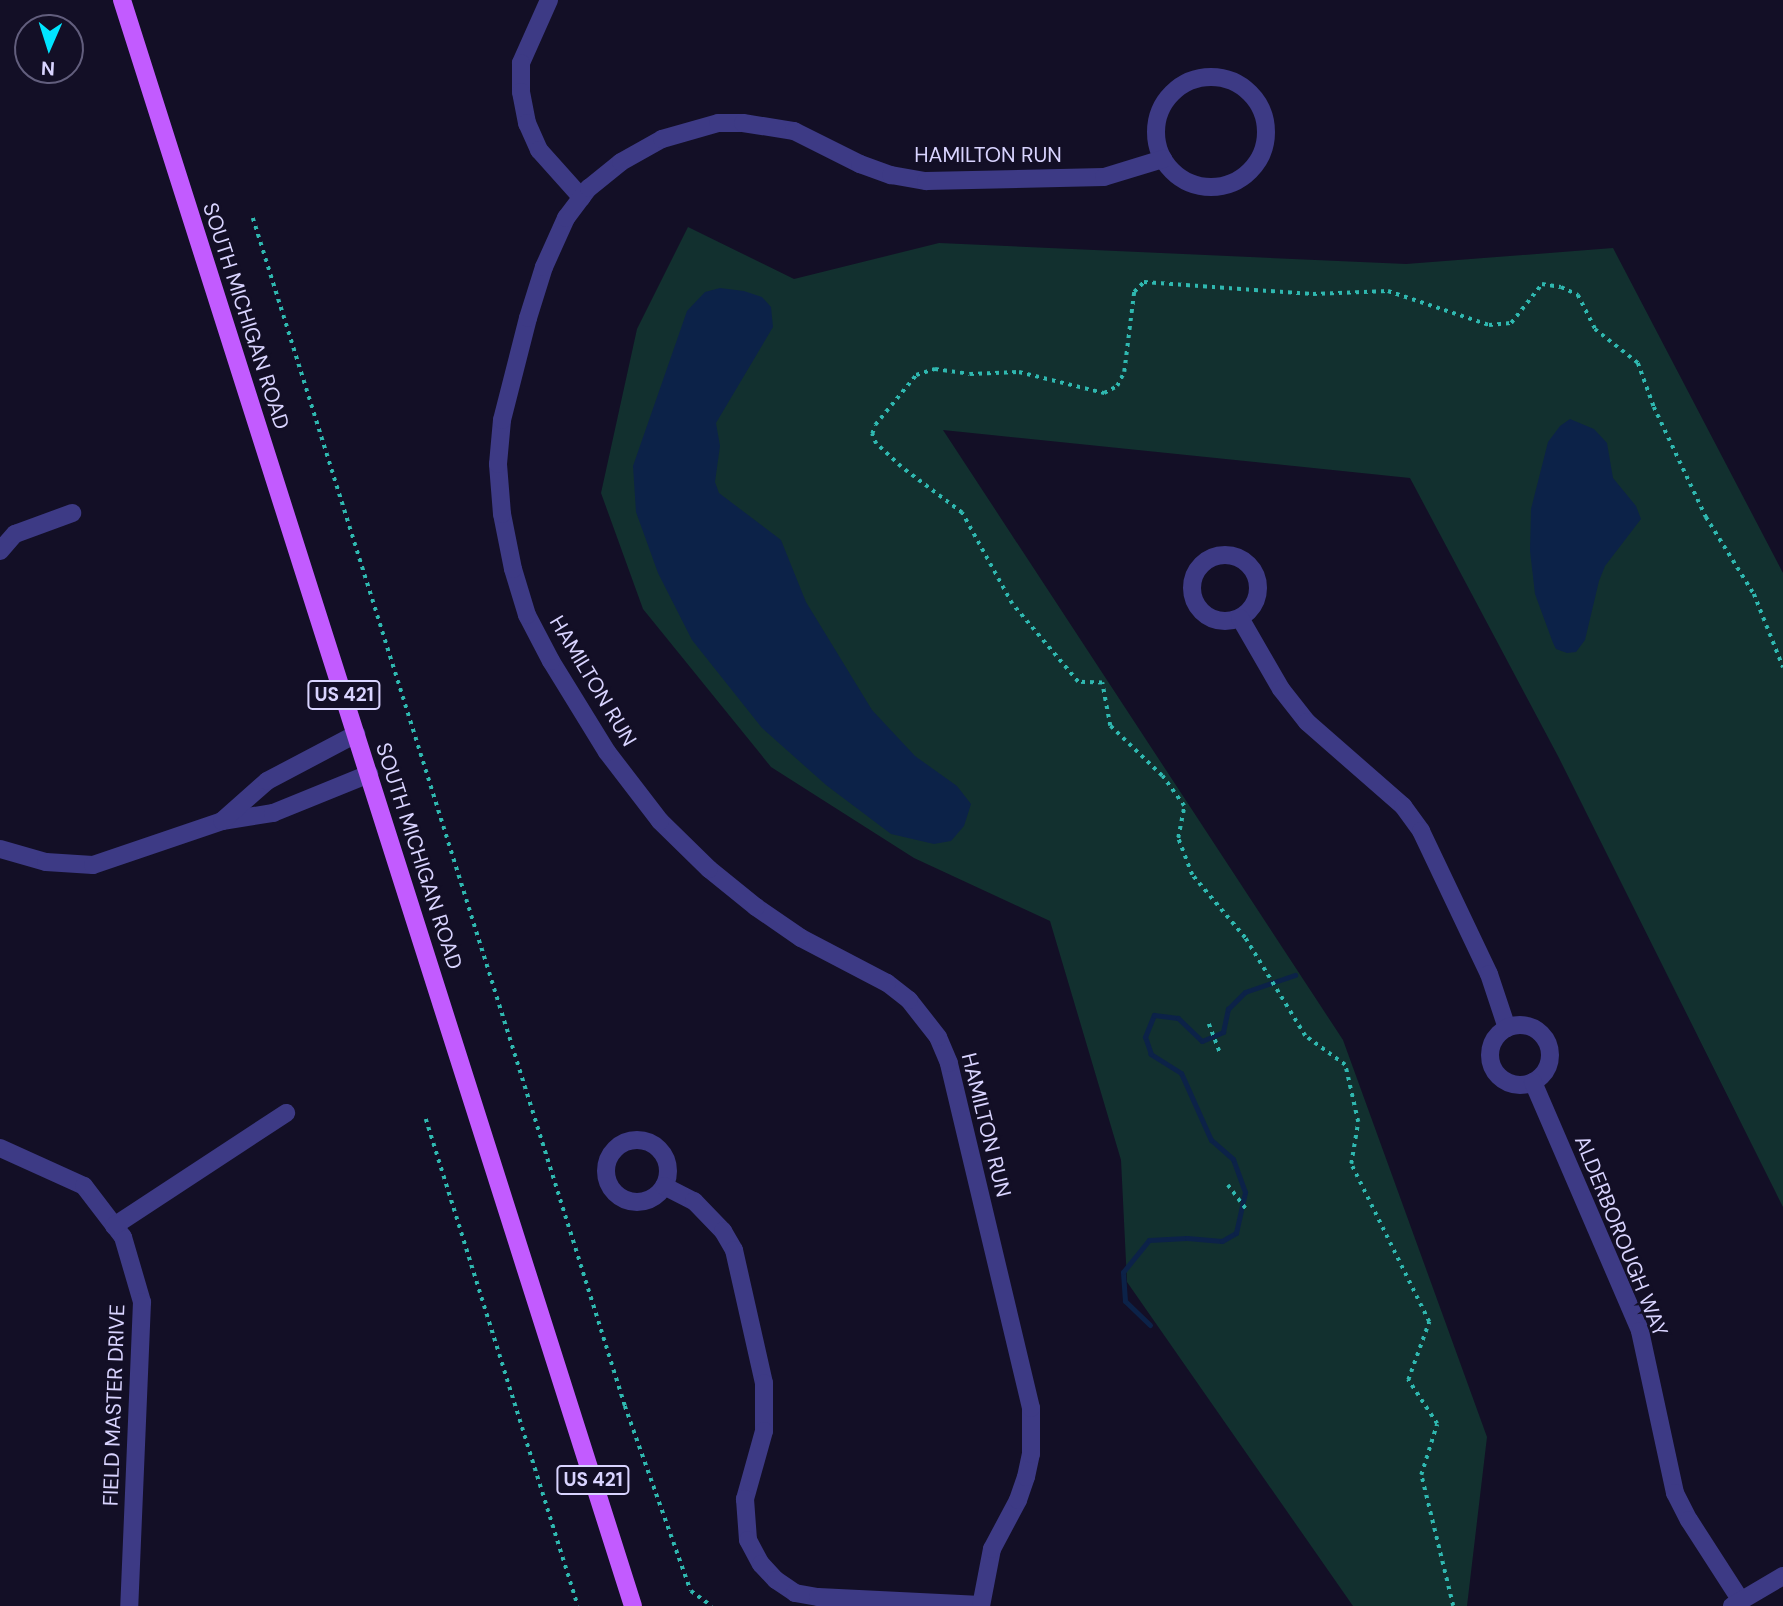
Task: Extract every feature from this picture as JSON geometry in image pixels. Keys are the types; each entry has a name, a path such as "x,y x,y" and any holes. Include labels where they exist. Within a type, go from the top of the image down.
{"main road":[{"name":"SOUTH MICHIGAN ROAD","path":"121,0 633,1606"}],"street":[{"path":"549,0 521,63 521,92 527,123 539,150 582,198"},
{"path":"1202,77 1219,77 1236,82 1250,93 1261,107 1266,125 1266,144 1258,161 1246,175 1229,184 1210,187 1191,183 1175,174 1163,159 1157,134 1161,108 1171,94 1185,83 1202,77"},
{"name":"HAMILTON RUN","path":"981,1605 992,1549 1018,1500 1026,1477 1031,1454 1031,1408 957,1091 938,1037 909,1000 887,983 801,938 756,907 709,869 660,821 607,752 551,661 527,615 513,569 502,514 499,464 502,421 544,267 566,218 582,198 621,162 662,139 718,123 743,123 794,131 860,164 891,175 926,181 1104,177 1163,159"},
{"path":"0,551 15,534 72,513"},
{"path":"1240,618 1281,689 1307,722 1403,806 1421,831 1489,974 1507,1028"},
{"path":"222,821 267,781 356,734"},
{"path":"0,849 46,862 93,865 222,821 273,813 369,774"},
{"path":"1518,1025 1537,1030 1549,1047 1547,1068 1533,1082 1514,1085 1506,1082 1493,1068 1490,1049 1493,1040 1507,1028 1518,1025"},
{"name":"ALDERBOROUGH WAY","path":"1533,1082 1640,1331 1675,1493 1736,1603"},
{"path":"114,1226 286,1113"},
{"name":"FIELD MASTER DRIVE","path":"0,1149 84,1186 122,1237 142,1302 129,1606"},
{"path":"664,1186 694,1201 723,1231 734,1250 764,1383 764,1431 745,1499 748,1540 761,1564 776,1580 795,1593 981,1605"},
{"path":"1736,1603 1783,1576"}],"path":[{"path":"253,218 625,1406 691,1591 712,1606"},
{"path":"1453,1606 1421,1475 1437,1424 1408,1380 1429,1322 1351,1164 1358,1122 1345,1065 1305,1036 1245,938 1192,876 1178,838 1184,806 1162,776 1111,726 1102,683 1078,682 1065,663 1012,604 962,513 876,444 872,434 875,425 916,375 935,369 970,374 1019,372 1104,393 1118,386 1124,372 1134,292 1144,282 1313,294 1388,291 1489,325 1511,323 1542,284 1562,287 1578,295 1595,329 1638,363 1659,420 1706,517 1754,594 1783,667"},
{"path":"1209,1024 1220,1052"},
{"path":"426,1119 578,1606"},
{"path":"1228,1185 1247,1210"}],"green space":[{"path":"688,227 794,279 939,243 1406,264 1613,248 1783,573 1783,1207 1559,758 1410,478 943,430 1343,1040 1487,1437 1467,1606 1353,1606 1127,1282 1121,1160 1050,921 914,858 771,767 643,609 601,493 637,329"}],"water":[{"path":"720,288 762,297 771,307 773,327 716,423 720,446 715,482 719,493 781,540 806,602 872,710 915,756 957,786 971,804 964,826 951,841 934,844 891,834 826,785 762,728 692,640 658,573 636,512 633,466 687,311 705,292"},
{"path":"1570,419 1594,429 1607,443 1613,478 1636,506 1641,519 1605,566 1585,640 1576,652 1567,653 1556,649 1535,594 1530,551 1531,509 1548,442 1560,426"}],"waterway":[{"path":"1150,1325 1125,1301 1123,1272 1149,1240 1187,1238 1222,1241 1236,1233 1245,1192 1233,1159 1211,1140 1181,1073 1151,1054 1145,1037 1154,1015 1178,1018 1202,1041 1223,1032 1228,1009 1245,992 1295,975"}]}
